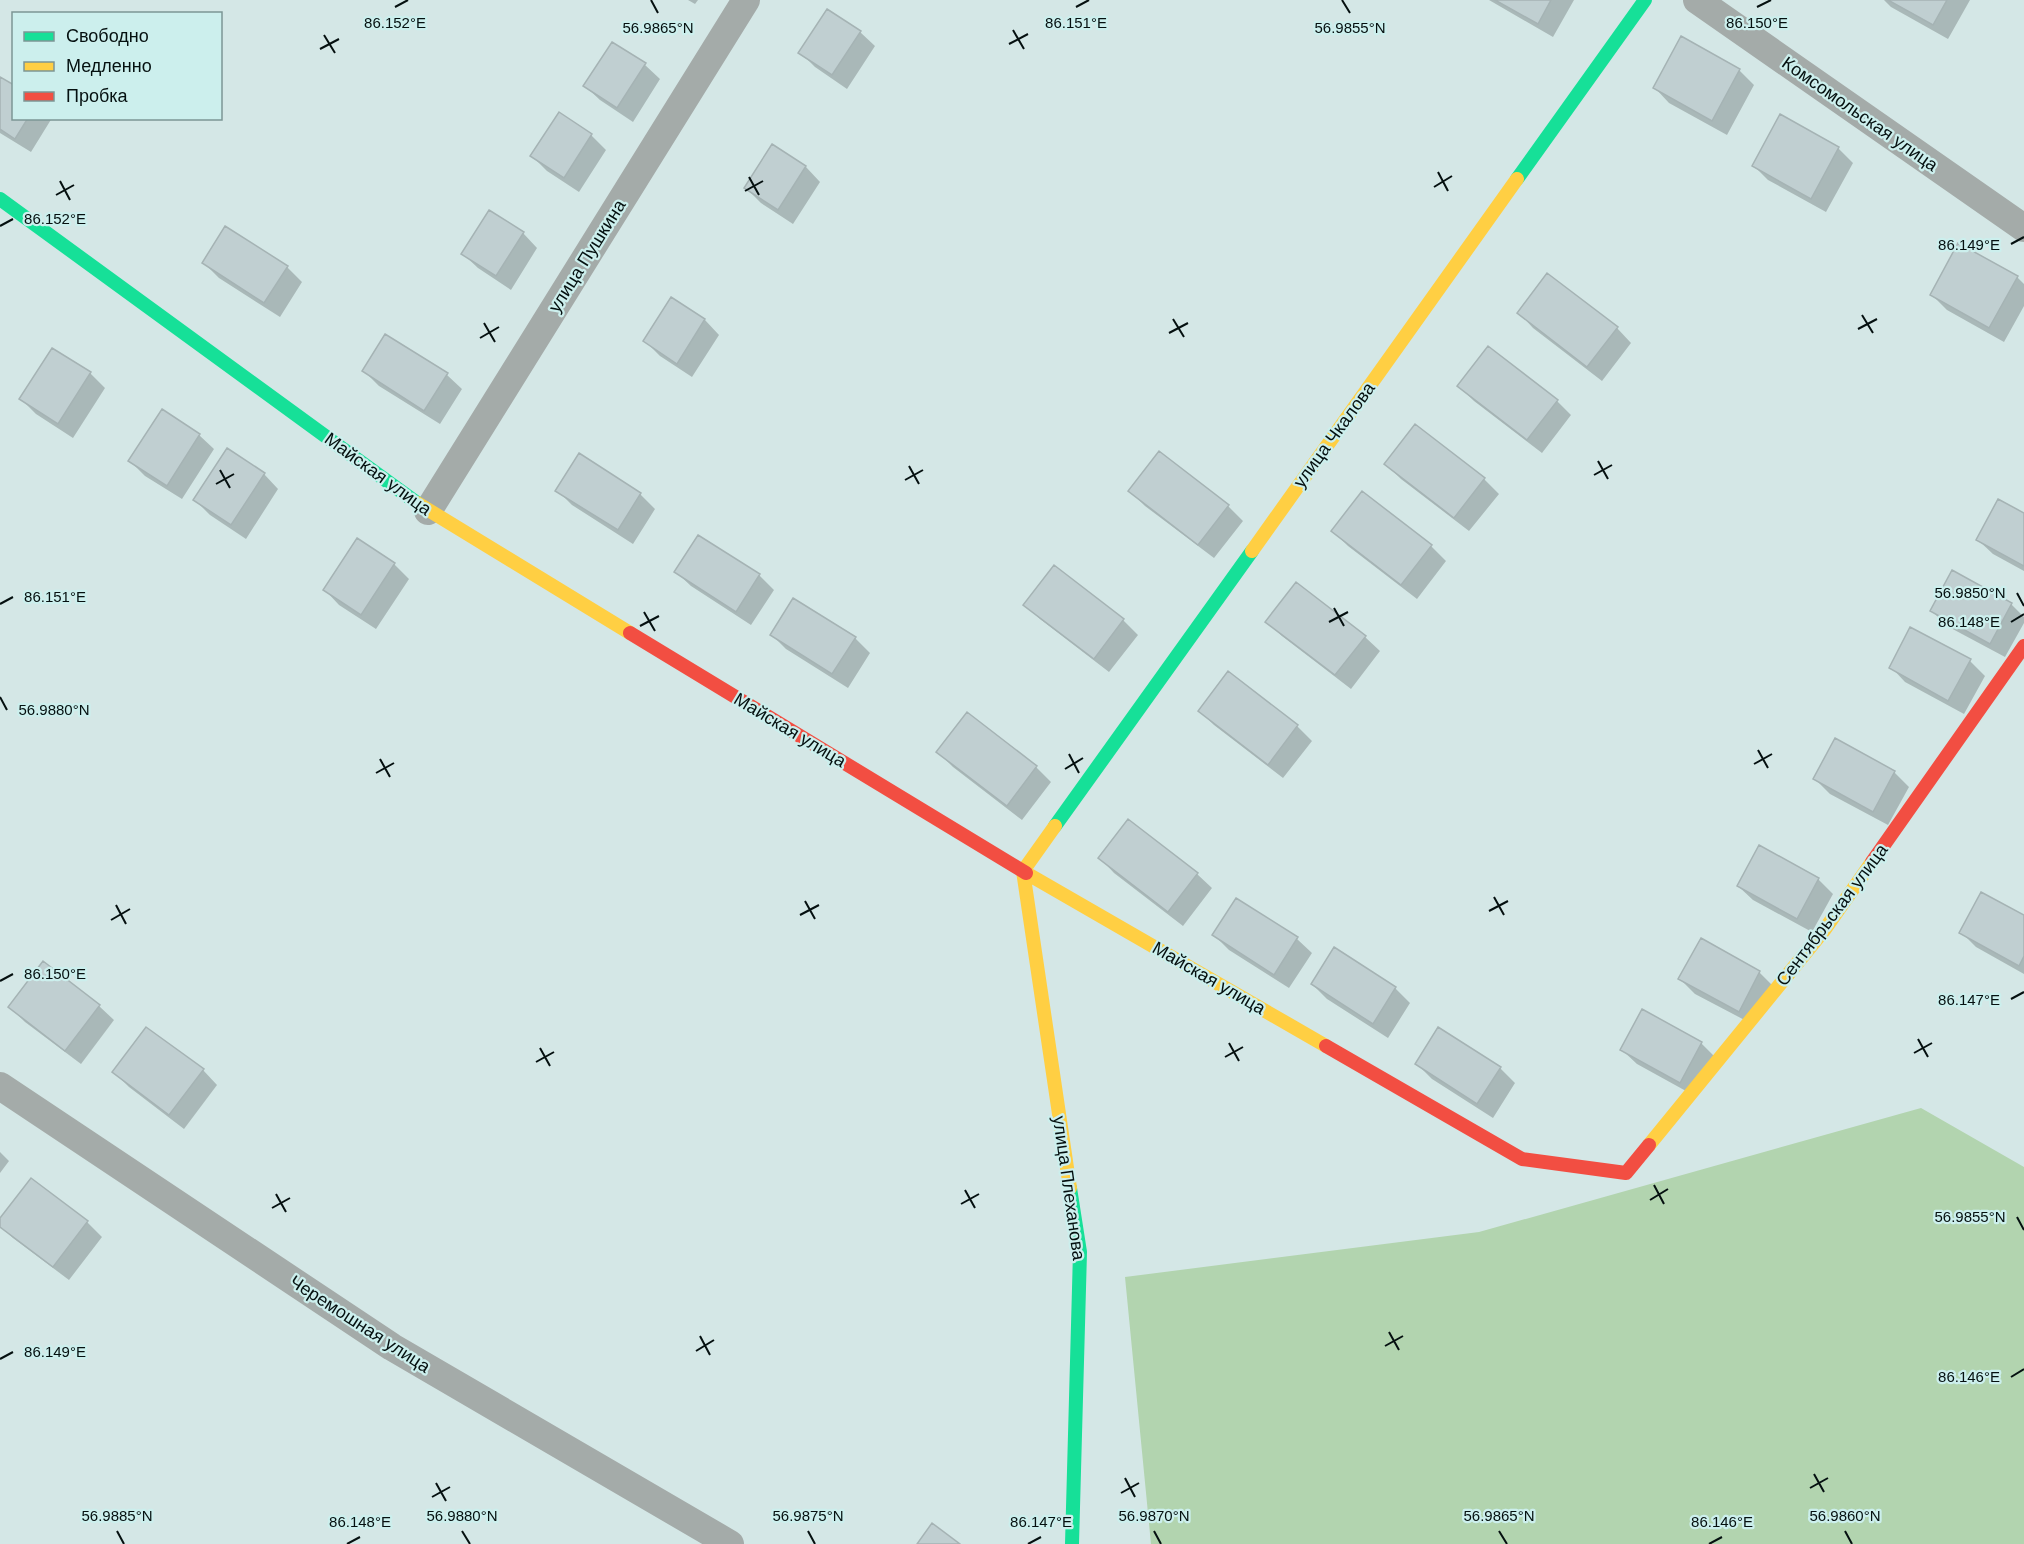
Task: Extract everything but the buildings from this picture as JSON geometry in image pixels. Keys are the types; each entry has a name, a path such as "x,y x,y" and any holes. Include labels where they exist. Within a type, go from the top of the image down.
{"street":[{"name":"улица Пушкина","path":"428,511 746,0"},
{"name":"улица Чкалова","path":"1023,871 1645,0"},
{"name":"Комсомольская улица","path":"1697,0 2024,228"},
{"name":"Майская улица","path":"0,199 428,511 1023,871 1522,1159 1626,1173"},
{"name":"Сентябрьская улица","path":"1626,1173 1825,928 2024,646"},
{"name":"улица Плеханова","path":"1023,871 1080,1252 1072,1544"},
{"name":"Черемошная улица","path":"0,1086 392,1347 730,1544"}],"green space":[{"path":"1921,1108 2024,1167 2024,1544 1151,1544 1125,1277 1479,1232"}],"traffic: fast":[{"path":"1517,179 1645,0"},
{"path":"0,199 417,503"},
{"path":"1055,826 1252,551"},
{"path":"1070,1188 1080,1252 1072,1544"}],"traffic: slow":[{"path":"1252,551 1517,179"},
{"path":"417,503 630,633"},
{"path":"1055,826 1023,871 1070,1188"},
{"path":"1649,1145 1825,929 1872,862"},
{"path":"1026,873 1326,1046"}],"traffic: jam":[{"path":"630,633 1026,873"},
{"path":"1872,862 2024,646"},
{"path":"1326,1046 1522,1159 1626,1173 1649,1145"}]}
